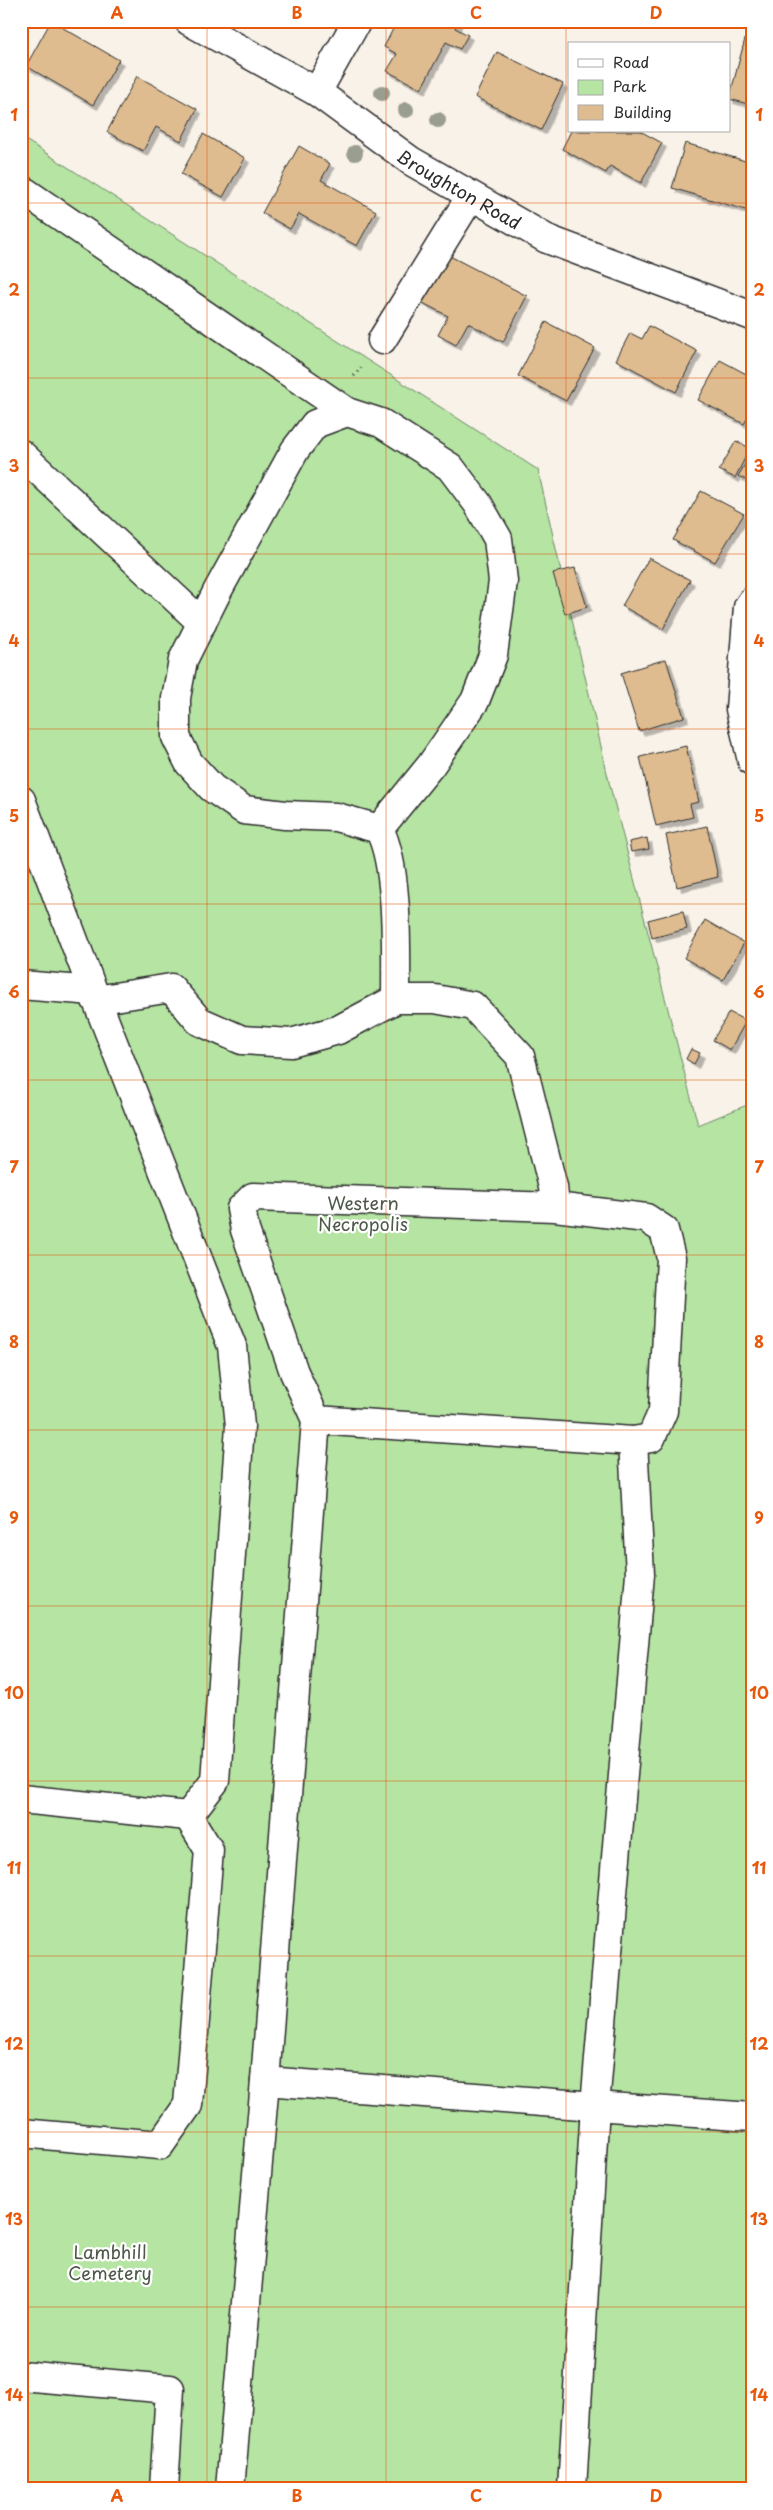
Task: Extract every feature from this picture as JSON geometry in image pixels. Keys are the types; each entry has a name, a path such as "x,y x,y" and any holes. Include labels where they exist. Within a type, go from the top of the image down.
{"street":[{"name":"Broughton Road","path":"189,21 317,92 411,162 547,239 752,316"},
{"path":"317,92 357,21"},
{"path":"21,189 340,407 380,423 450,467 478,504 498,539 503,581 493,655 475,701 431,765 379,829"},
{"path":"382,340 471,196"},
{"path":"340,407 315,424 295,450 183,660 176,698 176,737 189,763 212,788 244,810 285,815 336,817 379,829 387,843 392,884 396,999"},
{"path":"21,454 202,623"},
{"path":"752,601 748,606 740,709 752,761"},
{"path":"21,800 95,996 232,1346 240,1426 215,1781 188,1816"},
{"path":"21,985 95,996 172,988 199,1022 242,1040 291,1043 338,1030 396,999 435,1000 474,1006 520,1056 553,1187 555,1207"},
{"path":"230,2489 265,2081 316,1420 294,1372 245,1230 241,1209 253,1197 555,1207 646,1218 664,1230 671,1258 663,1411 651,1438 633,1440 316,1420"},
{"path":"572,2489 595,2106 640,1574 633,1440"},
{"path":"21,1799 188,1816"},
{"path":"21,2133 160,2145 188,2105 209,1850 188,1816"},
{"path":"265,2081 752,2118"},
{"path":"21,2376 170,2389 164,2489"}],"path":[{"path":"340,407 382,340"}],"green space":[{"name":"Western Necropolis","path":"21,137 538,470 610,786 698,1125 752,1103 752,2489 21,2489"}],"building":[{"path":"51,21 119,60 93,105 26,66"},
{"path":"397,21 458,21 455,28 468,35 460,49 446,42 421,89 387,71 397,54 384,47"},
{"path":"745,39 752,41 752,105 730,99"},
{"path":"497,52 563,84 541,130 475,97"},
{"path":"137,76 197,109 181,141 156,127 143,151 107,132"},
{"path":"570,132 642,132 662,143 641,183 610,166 606,173 562,149"},
{"path":"203,134 245,158 223,197 181,174"},
{"path":"685,143 752,163 752,212 672,188"},
{"path":"299,146 330,164 321,180 376,211 357,246 299,214 290,229 262,213"},
{"path":"444,253 527,296 503,342 468,323 456,345 438,335 448,316 419,301"},
{"path":"546,322 595,348 566,401 518,376"},
{"path":"649,326 697,351 676,392 616,360 630,333 642,339"},
{"path":"720,360 752,377 752,410 744,424 698,400"},
{"path":"736,441 750,448 735,478 719,470"},
{"path":"752,453 752,483 738,476"},
{"path":"701,491 744,514 715,562 673,540"},
{"path":"649,558 690,580 663,629 622,606"},
{"path":"575,568 587,607 565,614 553,573"},
{"path":"666,659 684,717 639,731 621,673"},
{"path":"686,746 699,802 690,804 693,817 656,826 640,757"},
{"path":"707,826 718,877 677,887 666,835"},
{"path":"647,838 649,849 631,852 629,842"},
{"path":"683,911 687,929 652,938 648,920"},
{"path":"705,920 744,943 723,980 684,958"},
{"path":"729,1012 746,1021 730,1050 713,1040"},
{"path":"691,1049 700,1053 694,1064 686,1059"}],"park label":[{"name":"Lambhill Cemetery","path":"110,2261"}]}
